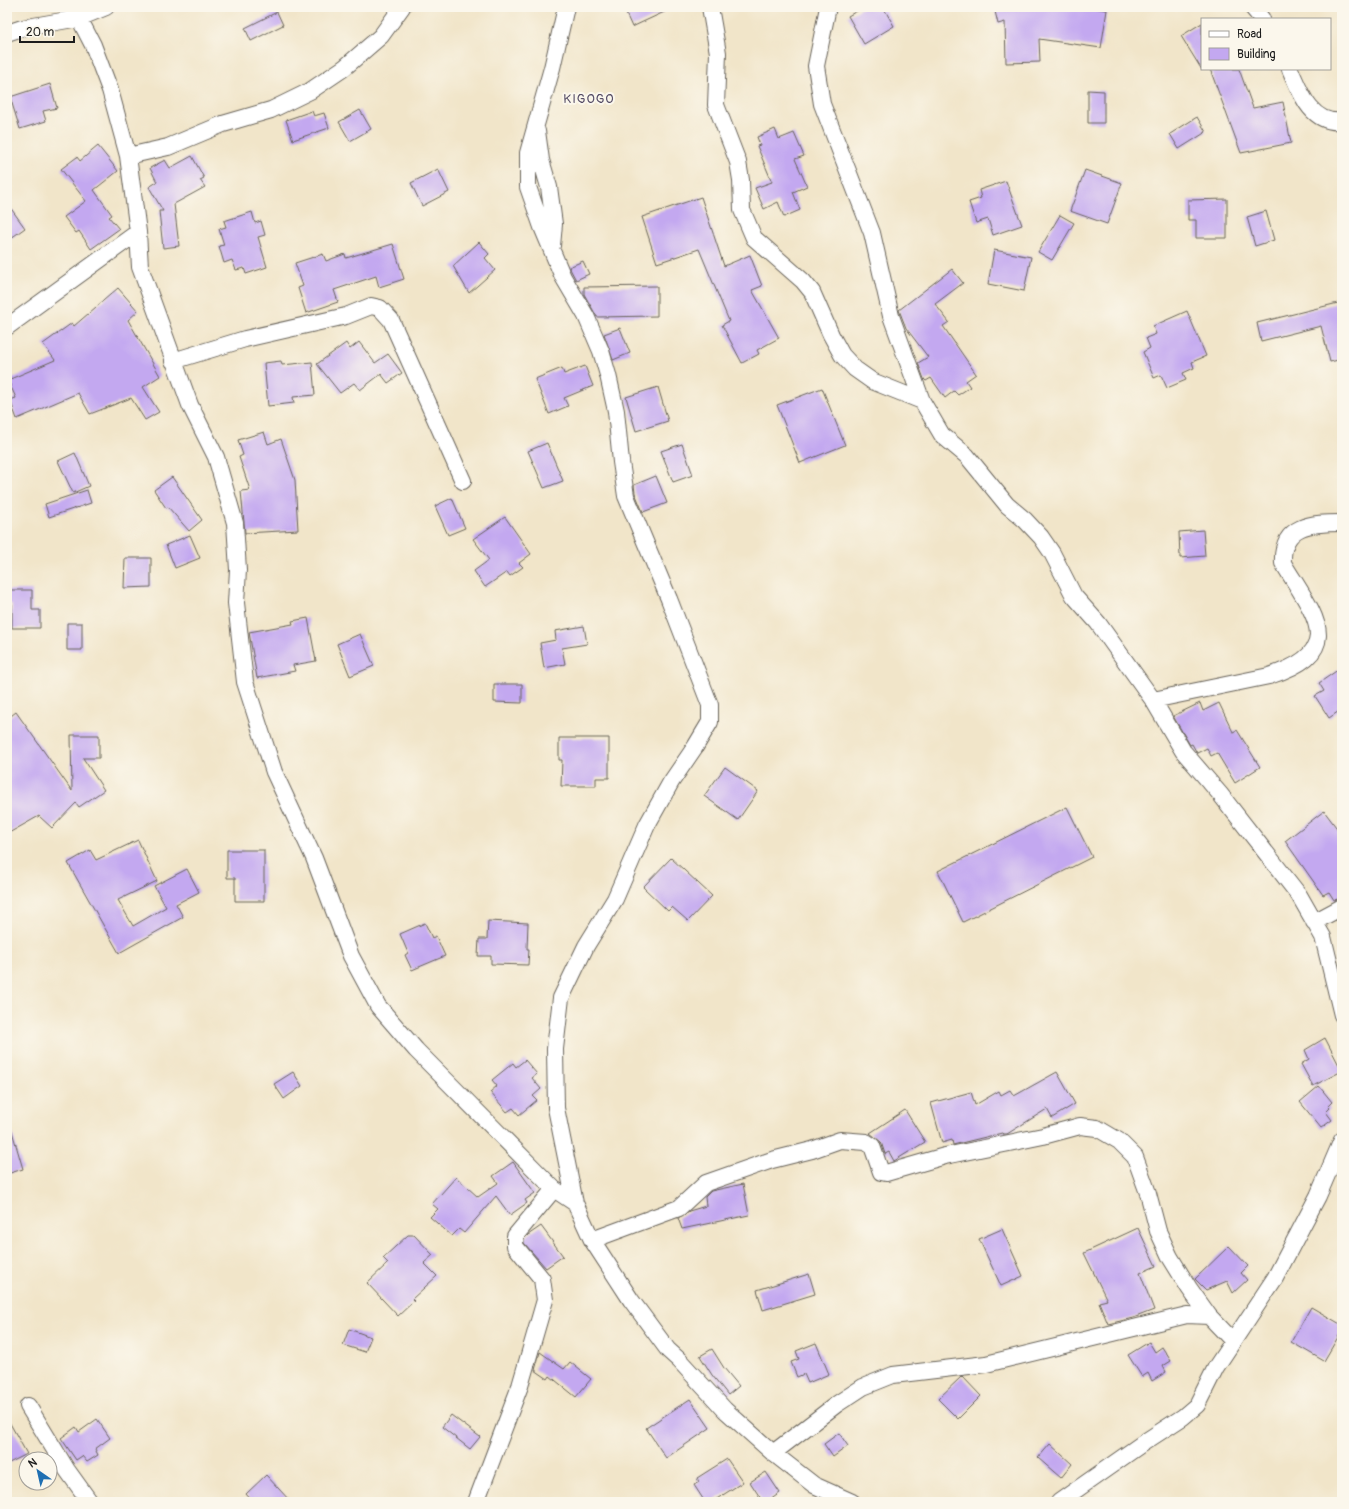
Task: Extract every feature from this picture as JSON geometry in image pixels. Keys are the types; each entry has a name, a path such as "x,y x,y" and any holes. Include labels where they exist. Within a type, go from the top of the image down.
{"street":[{"path":"7,33 78,12 106,7"},
{"path":"128,156 168,146 223,124 272,110 310,91 344,68 382,36 402,7"},
{"path":"566,7 552,68 528,153 528,187 542,227 563,277 586,316 601,351 616,411 626,496 670,599 710,704 710,722 695,748 670,782 644,832 615,899 586,946 561,998 555,1049 556,1108 575,1203 592,1240 631,1300 668,1350 725,1410 773,1453 814,1485 852,1502"},
{"path":"710,7 718,53 716,105 738,162 741,180 742,210 754,238 803,281 812,292 831,335 842,355 855,369 872,380 922,401"},
{"path":"828,7 816,66 822,104 872,233 891,316 922,401 942,435 967,456 1007,505 1025,520 1041,537 1052,553 1074,596 1098,623 1153,700 1183,751 1220,794 1299,896 1323,937 1342,1014"},
{"path":"1252,7 1261,18"},
{"path":"78,12 93,45 110,90 128,156 138,232 140,267 190,405 216,457 235,523 238,570 236,603 245,682 274,772 314,858 351,956 378,1006 416,1050 554,1189 575,1203"},
{"path":"1290,70 1308,107 1320,117 1336,122 1342,121"},
{"path":"7,327 138,232"},
{"path":"173,361 245,339 346,316 371,306 380,308 391,320 463,481"},
{"path":"1153,700 1268,676 1300,664 1314,649 1318,641 1318,628 1312,612 1283,563 1283,555 1286,544 1297,530 1308,525 1342,523"},
{"path":"1314,922 1342,907"},
{"path":"592,1240 680,1208 706,1183 772,1160 812,1150 840,1140 866,1142 872,1146 881,1172 886,1173 945,1156 1043,1136 1080,1126 1097,1128 1119,1142 1135,1157 1148,1193 1158,1231 1170,1257 1189,1288 1209,1316 1233,1341"},
{"path":"1059,1502 1183,1417 1197,1405 1216,1367 1276,1278 1318,1196 1342,1140"},
{"path":"476,1502 520,1386 545,1300 542,1279 515,1246 515,1236 554,1189"},
{"path":"773,1453 837,1404 863,1387 893,1375 986,1364 1168,1319 1188,1315 1209,1316"},
{"path":"28,1406 67,1470 90,1502"}],"building":[{"path":"623,7 675,7 632,27"},
{"path":"864,7 883,7 894,26 864,44 848,16"},
{"path":"994,7 1087,7 1107,10 1101,48 1039,39 1040,62 1006,63 1005,22 998,24"},
{"path":"277,12 283,25 251,41 245,28"},
{"path":"1201,24 1201,68 1181,36"},
{"path":"1210,70 1239,70 1253,108 1283,102 1291,143 1241,153"},
{"path":"50,84 57,108 43,111 46,121 20,129 10,97"},
{"path":"1088,90 1104,91 1104,123 1088,123"},
{"path":"360,110 371,129 350,141 339,122"},
{"path":"312,111 314,116 324,113 329,128 293,140 286,120"},
{"path":"1197,117 1206,132 1179,149 1170,134"},
{"path":"775,129 779,139 794,133 804,156 795,159 807,186 793,192 800,210 784,217 778,202 764,209 755,188 772,182 757,146 760,145 757,137"},
{"path":"98,146 118,171 94,190 112,215 109,217 119,229 91,249 79,231 76,233 64,217 86,201 61,169 77,157 80,161"},
{"path":"192,156 204,178 200,180 205,187 174,204 179,246 163,248 159,211 163,211 149,187 157,182 150,168 165,160 170,168"},
{"path":"438,169 449,192 422,206 411,183"},
{"path":"1085,170 1122,183 1107,224 1070,211"},
{"path":"1006,181 1022,225 993,235 988,219 976,223 969,202 981,198 979,190"},
{"path":"701,197 724,266 750,255 762,286 752,290 779,338 757,350 759,354 742,363 722,325 729,321 699,249 657,263 642,217"},
{"path":"1227,199 1227,238 1196,238 1196,220 1188,220 1188,200"},
{"path":"7,203 25,228 7,241"},
{"path":"1266,211 1274,240 1255,246 1247,217"},
{"path":"252,212 255,223 261,221 265,235 258,237 267,267 246,274 244,268 236,270 232,260 224,263 219,246 224,245 219,229 226,227 224,221"},
{"path":"1060,215 1074,223 1052,260 1038,252"},
{"path":"479,242 489,254 485,258 495,270 469,293 453,266"},
{"path":"393,244 404,279 379,287 376,276 334,290 338,302 306,313 298,288 303,286 295,263 323,254 326,261 345,254 346,258"},
{"path":"994,250 1031,257 1024,291 988,284"},
{"path":"583,261 589,274 576,280 569,267"},
{"path":"952,269 963,283 935,304 949,322 943,326 976,374 966,381 970,387 958,395 954,391 945,398 931,378 926,381 924,379 918,363 928,357 906,328 899,310"},
{"path":"657,286 657,316 597,317 584,294 584,287"},
{"path":"118,288 138,311 128,320 160,376 143,387 159,412 145,420 131,398 90,414 78,393 17,419 10,400 16,398 8,380 55,360 43,344 72,323 74,326"},
{"path":"1342,302 1342,359 1330,362 1321,326 1261,341 1257,323"},
{"path":"1187,311 1206,356 1192,362 1194,368 1183,373 1186,380 1167,388 1161,375 1154,378 1143,352 1150,348 1146,338 1156,334 1153,326"},
{"path":"620,328 630,353 613,360 604,334"},
{"path":"359,342 375,363 388,354 402,373 388,383 381,374 360,390 354,383 340,393 317,364 346,343 350,349"},
{"path":"281,361 282,365 312,362 315,395 293,397 294,403 268,406 264,363"},
{"path":"585,366 593,386 564,398 568,406 549,414 535,379 562,368 564,374"},
{"path":"658,387 668,421 636,431 626,397"},
{"path":"822,388 845,445 800,463 777,405"},
{"path":"264,432 268,444 281,439 295,480 298,530 245,533 241,491 250,490 239,457 243,455 238,440"},
{"path":"547,443 563,481 544,488 528,451"},
{"path":"682,444 693,475 673,482 661,451"},
{"path":"75,453 89,486 73,493 58,461"},
{"path":"656,476 667,503 643,512 635,493 634,485"},
{"path":"172,477 202,520 189,531 168,507 166,508 154,490"},
{"path":"87,490 91,503 49,517 45,504"},
{"path":"452,498 465,528 448,535 435,506"},
{"path":"505,517 531,554 519,563 523,567 510,576 507,572 485,587 474,571 489,560 473,539"},
{"path":"1203,530 1205,556 1180,558 1179,532"},
{"path":"190,535 200,558 175,568 166,545"},
{"path":"125,558 151,558 151,587 124,588"},
{"path":"7,590 32,590 32,610 40,610 40,628 12,628 12,604 7,604"},
{"path":"308,618 316,661 293,665 295,671 257,678 249,632 293,624 292,621"},
{"path":"67,623 82,623 82,650 67,650"},
{"path":"584,626 587,644 562,648 565,664 544,668 540,643 556,640 555,631"},
{"path":"360,634 374,666 350,676 337,644"},
{"path":"1342,667 1342,709 1329,718 1315,696 1324,691 1319,683"},
{"path":"494,684 522,684 522,703 494,702"},
{"path":"1200,703 1203,711 1219,703 1233,732 1237,730 1260,767 1235,783 1217,753 1211,756 1207,748 1197,753 1192,744 1190,745 1173,716"},
{"path":"16,712 72,791 71,735 99,735 99,758 83,758 104,790 79,807 76,803 52,828 39,816 7,834 7,719"},
{"path":"559,738 609,738 609,778 596,778 596,786 561,786 562,760 559,760"},
{"path":"725,767 758,791 738,820 704,796"},
{"path":"1067,807 1092,857 963,922 938,871"},
{"path":"1324,811 1342,835 1342,898 1334,900 1329,892 1323,895 1285,841"},
{"path":"138,840 157,881 118,900 133,926 166,907 154,886 187,869 199,892 176,904 183,917 119,953 68,863 90,850 96,860"},
{"path":"227,850 264,850 264,901 235,901 235,878 227,878"},
{"path":"671,858 712,896 688,921 672,907 668,911 643,887"},
{"path":"488,921 528,923 528,965 491,964 491,956 478,956 479,939 487,939"},
{"path":"425,923 432,938 436,936 445,956 412,970 405,955 408,953 400,934"},
{"path":"1325,1038 1342,1071 1313,1086 1301,1064 1309,1059 1305,1050"},
{"path":"525,1060 537,1074 532,1078 541,1089 533,1096 537,1100 519,1115 513,1108 507,1112 490,1092 497,1086 492,1080 513,1063 516,1067"},
{"path":"293,1072 302,1086 284,1099 274,1084"},
{"path":"1057,1072 1075,1104 1052,1118 1047,1109 1007,1134 1002,1133 953,1145 952,1140 942,1143 931,1103 971,1092 975,1105 999,1091 1001,1095 1010,1090 1014,1096"},
{"path":"1319,1086 1332,1102 1328,1106 1330,1108 1326,1112 1332,1120 1321,1128 1300,1102"},
{"path":"905,1110 925,1142 894,1161 889,1152 885,1154 881,1142 870,1133"},
{"path":"11,1128 23,1169 7,1174 7,1129"},
{"path":"513,1162 535,1193 525,1200 527,1203 510,1215 496,1196 464,1233 459,1229 452,1236 430,1217 438,1209 432,1204 456,1177 478,1197 498,1183 493,1176"},
{"path":"743,1184 749,1215 682,1229 678,1218 689,1211 706,1206 705,1197 711,1191"},
{"path":"541,1226 563,1256 546,1268 524,1243 524,1239 528,1235"},
{"path":"1138,1228 1156,1266 1140,1273 1154,1310 1133,1318 1108,1324 1099,1302 1107,1300 1084,1253"},
{"path":"1002,1229 1023,1276 1001,1286 979,1239"},
{"path":"408,1235 414,1235 433,1255 424,1263 437,1276 412,1299 414,1301 398,1316 367,1283 388,1263 383,1258"},
{"path":"1229,1246 1248,1266 1241,1273 1247,1280 1233,1293 1227,1281 1206,1290 1195,1279"},
{"path":"809,1274 815,1294 763,1310 757,1290"},
{"path":"1311,1307 1342,1325 1339,1330 1341,1332 1324,1361 1291,1342"},
{"path":"349,1329 371,1337 365,1352 343,1345"},
{"path":"1149,1342 1155,1352 1162,1347 1171,1361 1163,1366 1166,1372 1152,1381 1148,1373 1142,1377 1128,1355"},
{"path":"816,1343 829,1374 808,1383 804,1374 797,1377 791,1362 799,1359 796,1351"},
{"path":"712,1349 724,1368 739,1386 728,1395 712,1375 700,1356"},
{"path":"540,1352 564,1369 570,1362 591,1379 576,1397 550,1376 548,1379 535,1370"},
{"path":"962,1376 981,1396 958,1419 938,1399"},
{"path":"690,1399 710,1428 666,1458 646,1428"},
{"path":"451,1415 480,1437 470,1449 442,1427"},
{"path":"7,1418 25,1451 18,1451 18,1458 7,1464"},
{"path":"97,1419 110,1438 95,1449 98,1455 87,1462 82,1456 76,1460 61,1438 76,1427 79,1432"},
{"path":"839,1433 848,1446 833,1457 824,1444"},
{"path":"1050,1444 1072,1464 1061,1478 1038,1458"},
{"path":"727,1459 743,1482 712,1502 705,1502 694,1485 699,1482 697,1478"},
{"path":"766,1472 780,1493 767,1502 763,1502 750,1482"},
{"path":"266,1475 291,1502 253,1502 246,1494"}],"district":[{"name":"KIGOGO","path":"589,98"}]}
